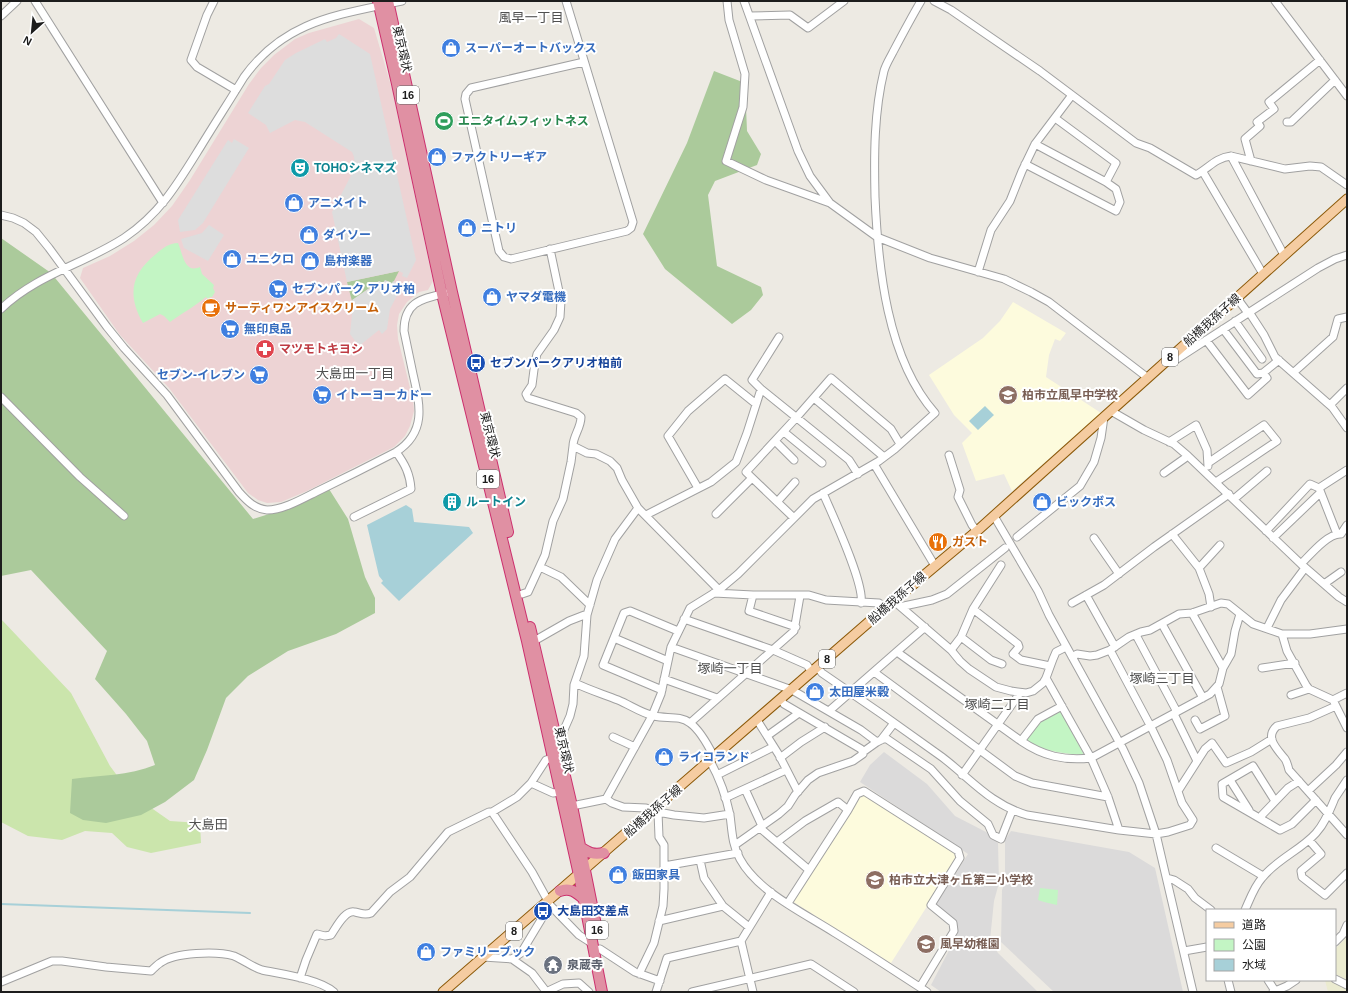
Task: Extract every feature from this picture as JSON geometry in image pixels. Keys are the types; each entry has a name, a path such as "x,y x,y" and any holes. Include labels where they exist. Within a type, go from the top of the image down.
{"highway":[{"name":"東京環状","path":"383,3 552,758 582,872 608,992"},
{"name":"東京環状","path":"447,293 534,641 572,806 580,846 584,899 597,946 602,992"},
{"path":"580,846 591,854 604,853"},
{"path":"560,891 569,889 573,890 584,899"}],"main road":[{"name":"船橋我孫子線","path":"443,992 548,903 604,853 656,811 712,759 885,608 977,531 1347,199"}],"street":[{"path":"1,16 17,1"},
{"path":"35,1 163,203"},
{"path":"214,1 207,15 191,60 197,67 236,90"},
{"path":"1,309 30,286 97,253 140,226 163,203 176,186 253,65 275,43 293,32 321,20 383,3 402,1"},
{"path":"566,1 633,222 627,231 511,259 504,257 499,251 465,99 466,94 471,88 584,62"},
{"path":"727,1 728,20 745,74 743,107 726,161 766,180 830,203 876,237 930,258 1004,280 1031,292 1049,302 1148,378"},
{"path":"744,1 798,151 810,176 830,203"},
{"path":"750,16 790,15 808,28 844,1"},
{"path":"606,799 652,716 662,690 671,647 690,608 738,574 813,499 858,474 884,457 935,413 918,392 903,361 894,334 883,286 876,237 874,163 877,106 884,69 921,1"},
{"path":"934,1 951,10 983,32 1072,95 1136,143 1150,148 1196,175 1203,172 1222,157 1231,156 1285,169 1310,166 1321,167 1347,185"},
{"path":"1275,1 1347,96"},
{"path":"1251,161 1245,139 1260,126 1257,122 1274,109 1269,102 1320,60"},
{"path":"1287,122 1291,122 1335,80"},
{"path":"978,272 991,230 1010,201 1035,144 1072,95"},
{"path":"1055,118 1116,163 1106,182"},
{"path":"1025,164 1116,211 1120,202 1116,189 1106,182 1035,144"},
{"path":"1231,156 1284,255"},
{"path":"1203,172 1263,274"},
{"path":"1,215 24,223 36,232 106,327 167,395 239,492 252,504 268,510 281,507 314,493 396,452 406,445 416,432 420,413 419,401 404,331 404,320 415,303 425,298 447,293"},
{"path":"522,594 528,592 545,555 553,521 566,488 573,440 579,431 581,417 576,413 528,398 526,394 532,385 537,354 554,330 560,317 561,300 550,249"},
{"path":"1173,355 1177,359 1318,268 1335,258 1347,255"},
{"path":"1237,298 1249,312 1264,335 1275,357 1330,405 1347,428"},
{"path":"1293,373 1333,337 1338,319 1347,317"},
{"path":"1235,321 1262,359"},
{"path":"1223,329 1257,374 1263,373 1279,360"},
{"path":"779,337 752,380 760,389 849,460 858,474"},
{"path":"1206,340 1248,395 1267,378 1263,373"},
{"path":"794,518 746,472 784,432 831,378 891,429 900,444"},
{"path":"698,488 668,436 688,411 725,379 756,404"},
{"path":"1330,405 1347,388"},
{"path":"646,515 711,482 736,462 747,433 760,389"},
{"path":"1,397 80,477 124,516"},
{"path":"814,398 884,457"},
{"path":"1111,411 1144,430 1169,442 1188,456 1232,496 1303,566 1347,602"},
{"path":"1017,537 1080,486 1094,462 1101,438 1104,417"},
{"path":"1169,442 1196,425 1207,450 1208,474"},
{"path":"1208,463 1264,425 1277,442 1216,482"},
{"path":"784,432 822,463"},
{"path":"774,441 794,460"},
{"path":"573,446 587,454 596,454 610,461 617,468 638,508 716,591 753,595 809,595 826,600 879,603 885,608"},
{"path":"354,517 411,489 411,481 407,470 396,452"},
{"path":"949,456 960,490 958,497 972,525 977,531"},
{"path":"1164,473 1188,456"},
{"path":"874,464 935,566"},
{"path":"1072,603 1104,585 1172,534 1232,496 1267,470"},
{"path":"1273,538 1320,491 1347,470"},
{"path":"716,514 752,478"},
{"path":"777,502 795,482"},
{"path":"1266,531 1310,484 1320,491 1337,534"},
{"path":"823,493 855,569 862,598 861,603"},
{"path":"557,741 570,716 575,683 584,656 587,614 597,580 611,546 638,508"},
{"path":"994,516 1038,591 1066,646 1120,743 1139,783 1156,834 1193,992"},
{"path":"1267,628 1303,566 1320,545 1337,534 1341,534 1347,525"},
{"path":"1172,534 1199,568 1209,594 1211,607"},
{"path":"1094,538 1119,574"},
{"path":"1199,568 1220,545"},
{"path":"902,608 904,606 932,600 947,594 1005,548"},
{"path":"951,650 961,637 973,610 1001,565"},
{"path":"540,567 561,577 590,605"},
{"path":"1324,584 1341,572"},
{"path":"753,595 748,611 796,627"},
{"path":"684,618 773,650 822,673 943,759 990,798 1012,811 1027,815 1119,830 1156,834 1190,825 1193,820 1182,803 1167,760 1086,595"},
{"path":"690,723 794,632 800,596"},
{"path":"894,601 951,650 960,661 990,683 1020,693 1033,691 1043,683 1056,652 1066,646"},
{"path":"1072,657 1077,654 1090,656 1097,655 1113,649 1136,634 1150,630 1179,614 1192,613 1221,603 1228,604 1253,624 1282,634 1310,634 1347,629"},
{"path":"973,610 1018,644 1018,647 1013,654 1021,660 1050,666"},
{"path":"662,690 603,665 624,613 630,611 678,631"},
{"path":"1192,613 1223,668"},
{"path":"534,641 569,621 587,614"},
{"path":"896,652 1021,742 1038,752 1078,760 1090,758 1120,743 1210,694 1219,684 1223,668 1231,654 1240,614"},
{"path":"1162,624 1203,698"},
{"path":"829,711 925,627"},
{"path":"1136,634 1176,713 1198,761"},
{"path":"1282,634 1287,651 1308,689 1334,703 1347,728"},
{"path":"961,637 991,660 1002,664"},
{"path":"614,638 668,661"},
{"path":"671,647 792,690 879,741"},
{"path":"1262,668 1295,663"},
{"path":"874,672 1009,772 1026,781 1108,797"},
{"path":"1046,678 1090,758 1108,797 1119,830"},
{"path":"664,679 717,698"},
{"path":"575,683 652,716 682,719 690,723 702,737 712,759 730,814 735,845 743,864 753,877 771,892 788,903 923,990 954,931 954,923 931,905 960,858 958,851 864,791 857,794 788,903"},
{"path":"1195,720 1200,729 1225,716 1217,687"},
{"path":"1291,695 1308,689"},
{"path":"962,775 1020,693"},
{"path":"1347,693 1334,703 1308,718 1277,726 1272,733 1272,740 1275,748 1286,760 1290,770 1347,835"},
{"path":"781,700 784,704 825,727 861,749 863,752"},
{"path":"1021,742 1038,719 1062,706"},
{"path":"767,736 799,713"},
{"path":"757,720 798,792"},
{"path":"879,741 894,723"},
{"path":"780,758 801,742 825,727"},
{"path":"613,737 635,747"},
{"path":"735,845 788,806 808,780 818,773 853,761 863,754 863,752 883,739 887,739 929,768 960,801 987,822 993,835 1001,839 1012,811"},
{"path":"1178,791 1205,749 1212,743 1226,763 1272,740"},
{"path":"717,775 773,746"},
{"path":"1308,791 1336,765 1347,752"},
{"path":"1246,754 1275,801"},
{"path":"300,978 308,953 317,934 325,936 331,935 345,916 350,912 354,911 367,915 371,913 390,892 410,877 448,832 489,812 492,812 517,797 531,783 546,760 552,758"},
{"path":"1253,766 1222,784 1223,797 1280,830 1292,824 1316,800"},
{"path":"725,798 786,770"},
{"path":"1230,780 1250,812"},
{"path":"1245,909 1256,886 1263,876 1317,832 1347,780"},
{"path":"1261,819 1262,815 1288,788 1299,781"},
{"path":"531,783 553,793 560,792"},
{"path":"745,789 761,827 809,870"},
{"path":"572,806 606,799 623,807 646,808 656,811 704,818 730,814"},
{"path":"777,842 804,821 838,802 848,810"},
{"path":"639,974 654,943 663,900 664,845 659,836 656,811"},
{"path":"492,812 532,872 548,903 579,935 639,974 660,981"},
{"path":"1309,840 1322,854 1302,871 1302,877 1325,895 1347,873"},
{"path":"1216,848 1263,876"},
{"path":"664,866 738,853"},
{"path":"700,860 704,878 723,906 750,927"},
{"path":"1166,878 1174,880 1188,889 1195,898 1210,909"},
{"path":"753,992 741,942 771,892"},
{"path":"512,959 521,952 548,903"},
{"path":"659,922 723,906"},
{"path":"1336,941 1343,934 1347,925"},
{"path":"656,992 667,958 741,942"},
{"path":"1184,951 1206,947"},
{"path":"1,982 52,961 62,960 106,967 151,971 161,962 182,955 217,953 234,956 259,969 321,984 332,991"},
{"path":"483,958 512,959 532,973 545,990 548,991 563,984 579,983 589,992"},
{"path":"692,992 811,964 854,992"},
{"path":"1336,980 1347,985"},
{"path":"1228,981 1231,992"},
{"path":"1269,981 1276,991 1294,981"}],"shaded area":[{"path":"359,19 374,28 392,89 433,281 428,290 419,292 407,302 399,314 397,325 398,339 413,400 414,411 410,426 405,436 394,447 307,491 281,502 267,503 258,500 248,493 169,388 120,335 80,278 83,268 110,256 134,241 154,225 172,206 190,180 249,84 261,68 274,55 295,39 309,33"},
{"path":"339,34 370,54 416,260 407,278 402,276 403,273 399,271 347,282 332,212 355,168 352,152 305,122 295,120 270,133 266,125 248,113 265,86 269,84 285,60 325,39 327,42 336,38"},
{"path":"234,139 249,148 203,223 195,230 180,232 178,220 228,140 232,143"},
{"path":"209,225 224,235 208,261 184,248 181,239 202,233"},
{"path":"385,280 392,283 393,281 402,286 390,309 387,329 382,334 379,330 359,346 350,334 353,305 355,305 352,300 380,281 382,284"},
{"name":"柏市立風早中学校","path":"1013,302 1066,333 1060,341 1055,339 1049,355 1046,377 1101,413 1012,491 1004,474 976,481 962,443 972,433 954,415 929,375 983,338 1000,321"},
{"path":"884,752 927,784 955,816 986,832 998,843 999,883 994,901 990,940 998,953 1038,992 941,992 931,985 958,933 955,922 935,906 968,854 860,782 870,765"},
{"name":"柏市立大津ヶ丘第二小学校","path":"865,795 957,854 957,859 891,963 792,901 860,796"},
{"path":"1011,831 1129,852 1155,868 1183,992 1054,992 1001,942 1002,890 1005,882 1005,840"}],"green space":[{"path":"714,71 745,83 747,131 761,154 757,165 715,181 708,195 717,266 761,287 763,295 751,310 732,324 665,269 643,234 687,143"},
{"path":"1,238 51,273 253,519 288,508 329,489 348,519 365,577 375,598 375,613 336,634 288,651 248,676 226,698 207,750 194,780 165,802 141,815 106,823 83,820 70,813 72,779 124,773 145,769 155,765 147,741 126,714 95,679 107,651 31,570 1,576"},
{"path":"178,243 187,265 191,268 200,267 202,274 214,285 213,288 215,292 212,297 208,299 206,297 170,322 160,314 143,323 138,313 133,294 137,277 141,269 159,252 169,245"},
{"path":"399,271 393,283 382,284 379,281 353,300 355,305 353,305 347,282"},
{"path":"1,619 71,693 110,766 130,793 170,821 200,823 201,843 151,853 127,847 112,833 85,831 62,840 28,836 1,822"},
{"path":"1060,709 1084,755 1067,754 1054,751 1040,747 1025,740 1039,720"},
{"path":"1040,888 1058,890 1057,905 1038,900"},
{"path":"1347,937 1347,980 1336,974 1336,948"},
{"path":"1325,981 1333,981 1347,989 1347,992 1328,992"}],"water":[{"path":"985,406 994,415 978,430 969,421"},
{"path":"406,505 412,509 414,522 469,527 473,533 399,601 381,583 383,581 379,576 367,525"}],"waterway":[{"path":"1,904 250,913"}],"place":[{"name":"スーパーオートバックス","path":"451,48"},
{"name":"エニタイムフィットネス","path":"444,121"},
{"name":"ファクトリーギア","path":"437,157"},
{"name":"TOHOシネマズ","path":"300,168"},
{"name":"アニメイト","path":"294,203"},
{"name":"ニトリ","path":"467,228"},
{"name":"ダイソー","path":"309,235"},
{"name":"ユニクロ","path":"232,259"},
{"name":"島村楽器","path":"310,261"},
{"name":"セブンパーク アリオ柏","path":"278,289"},
{"name":"ヤマダ電機","path":"492,297"},
{"name":"サーティワンアイスクリーム","path":"211,308"},
{"name":"無印良品","path":"230,329"},
{"name":"マツモトキヨシ","path":"265,349"},
{"name":"セブンパークアリオ柏前","path":"476,363"},
{"name":"セブン-イレブン","path":"259,375"},
{"name":"イトーヨーカドー","path":"322,395"},
{"name":"柏市立風早中学校","path":"1008,395"},
{"name":"ルートイン","path":"452,502"},
{"name":"ビックボス","path":"1042,502"},
{"name":"ガスト","path":"938,542"},
{"name":"太田屋米穀","path":"815,692"},
{"name":"ライコランド","path":"664,757"},
{"name":"飯田家具","path":"618,875"},
{"name":"柏市立大津ヶ丘第二小学校","path":"875,880"},
{"name":"大島田交差点","path":"543,911"},
{"name":"風早幼稚園","path":"926,944"},
{"name":"ファミリーブック","path":"426,952"},
{"name":"泉蔵寺","path":"553,965"}],"district":[{"name":"風早一丁目","path":"531,17"},
{"name":"大島田一丁目","path":"355,373"},
{"name":"塚崎一丁目","path":"730,668"},
{"name":"塚崎三丁目","path":"1162,678"},
{"name":"塚崎二丁目","path":"997,704"},
{"name":"大島田","path":"208,824"}]}
